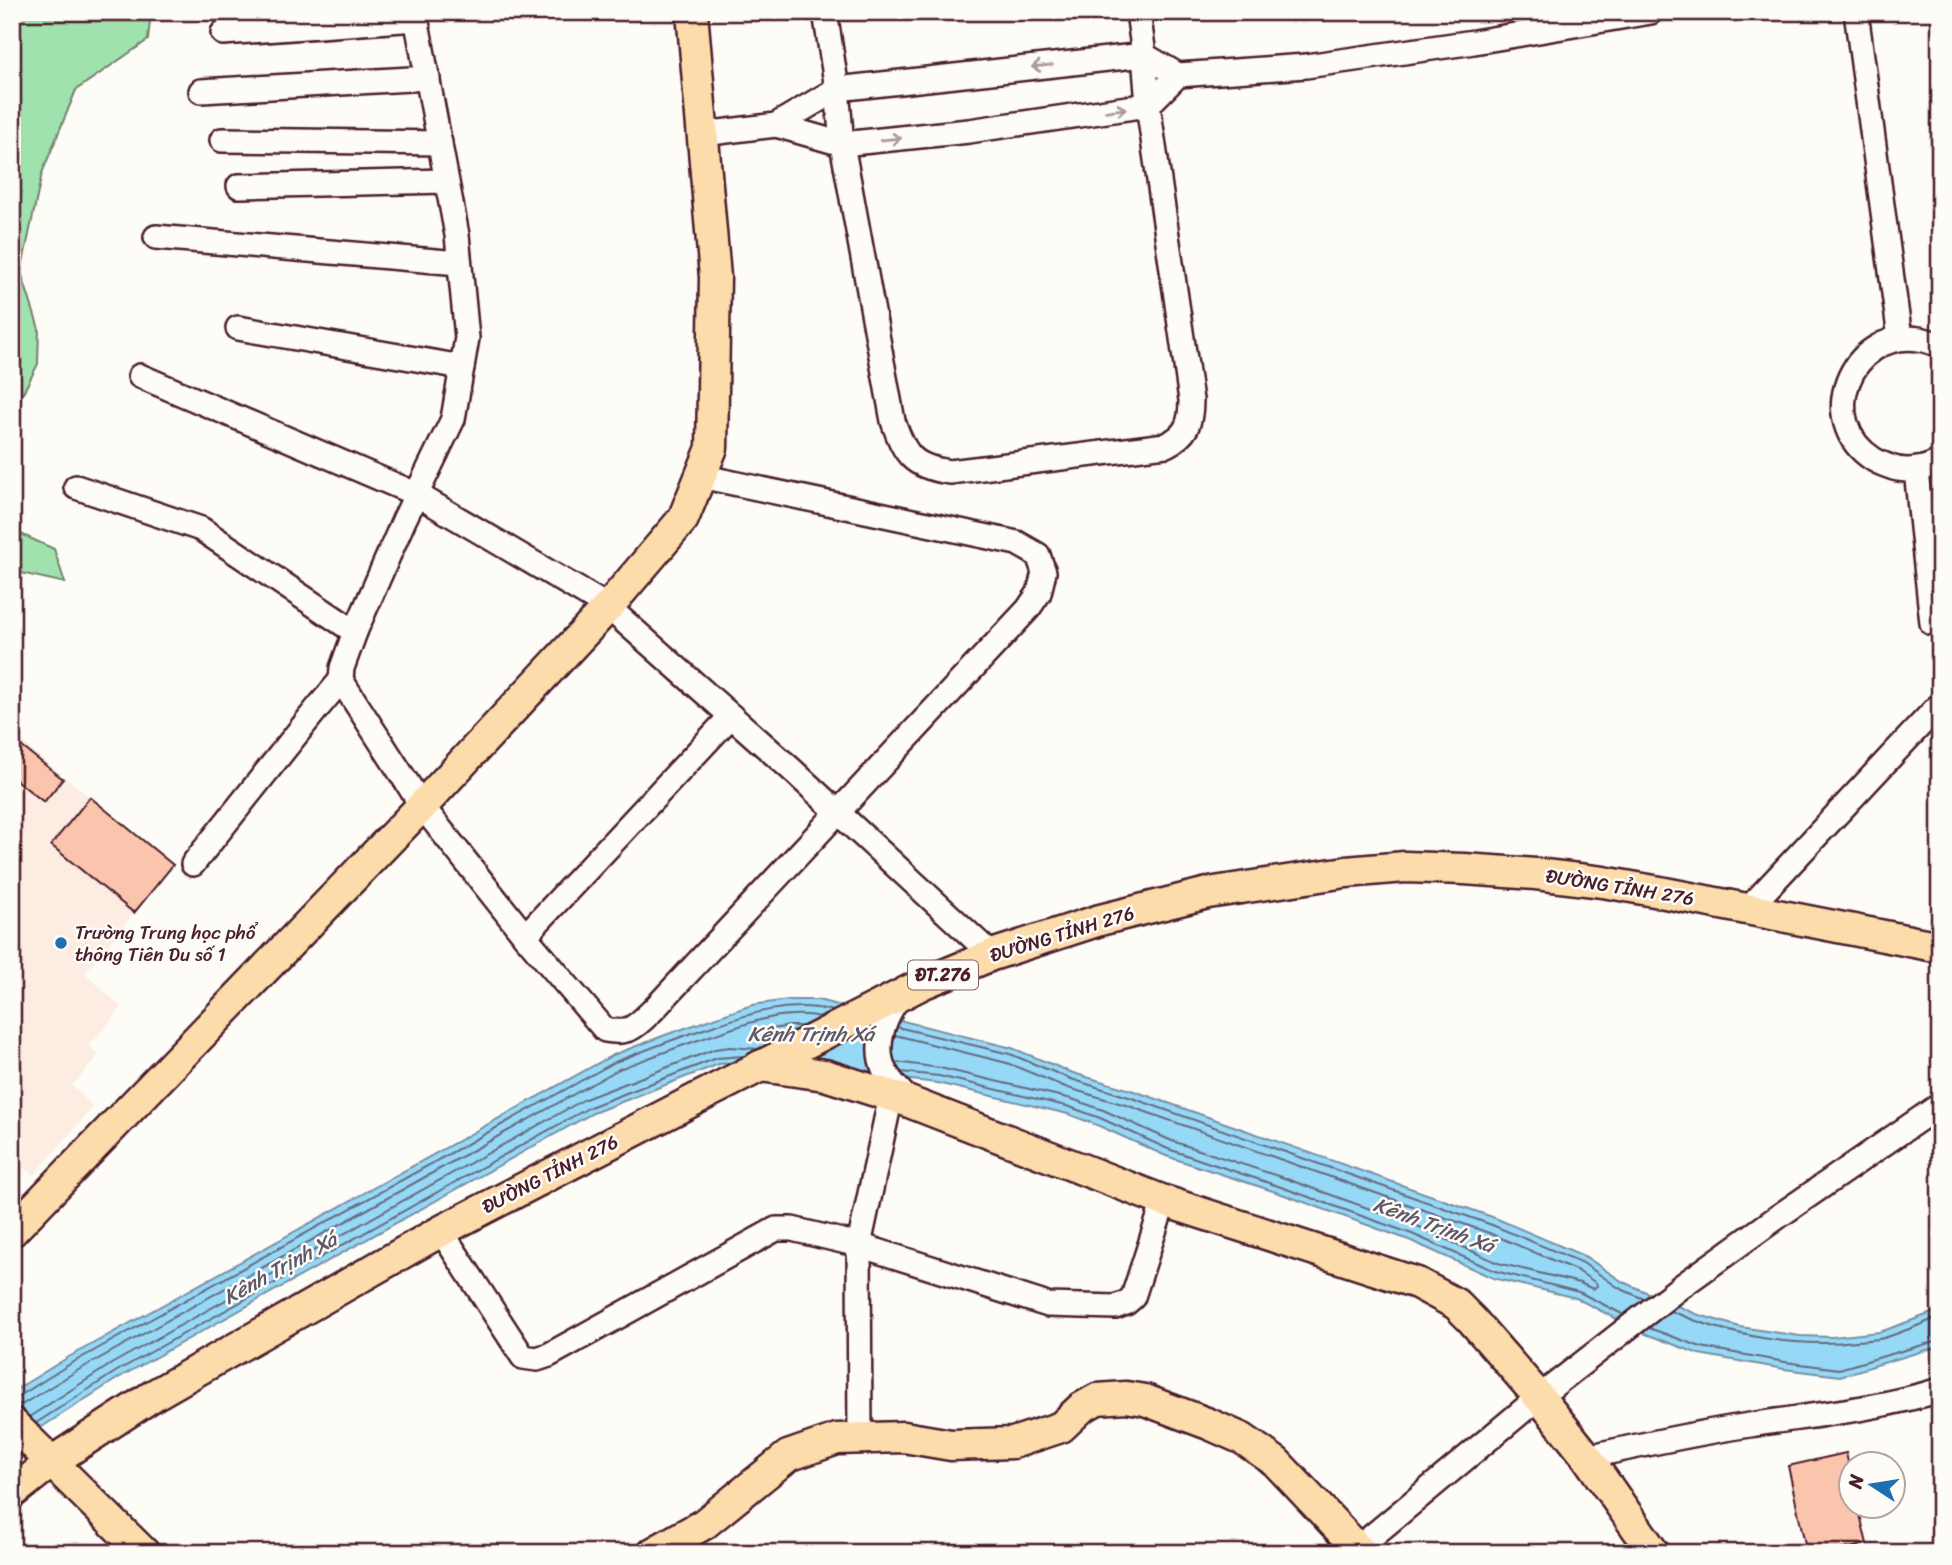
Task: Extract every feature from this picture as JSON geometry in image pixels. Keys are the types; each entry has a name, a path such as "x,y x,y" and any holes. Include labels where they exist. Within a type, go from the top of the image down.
{"main road":[{"path":"12,1231 422,806 608,607 683,519 712,448 715,277 692,12"},
{"name":"ĐƯỜNG TỈNH 276","path":"12,1493 50,1463 154,1395 441,1231 902,994 992,954 1100,920 1208,893 1346,872 1405,867 1464,869 1576,879 1660,892 1940,947"},
{"path":"760,1066 825,1075 901,1099 1164,1201 1418,1283 1436,1292 1456,1304 1472,1320 1539,1397 1587,1457 1654,1553"},
{"path":"653,1553 704,1524 788,1456 837,1439 904,1437 951,1445 1013,1443 1061,1427 1081,1408 1097,1399 1126,1397 1145,1400 1243,1439 1276,1462 1358,1551"},
{"path":"17,1428 144,1553"}],"street":[{"path":"825,12 842,144 893,421 905,450 916,463 932,470 950,472 1166,444 1181,435 1191,415 1191,400 1147,105 1138,12"},
{"path":"776,125 837,89 1144,55 1178,75 1306,66 1474,42 1651,12"},
{"path":"1856,12 1900,338"},
{"path":"193,864 341,680 342,668 355,632 416,494 453,419 467,338 457,235 416,16 223,33"},
{"path":"703,134 776,125 842,144 969,131 1147,105 1178,75"},
{"path":"201,91 428,78"},
{"path":"222,140 440,143"},
{"path":"239,186 446,180"},
{"path":"156,237 460,263"},
{"path":"238,328 463,367"},
{"path":"1940,345 1921,339 1900,338 1878,345 1860,359 1848,378 1843,400 1846,423 1856,443 1872,459 1893,468 1916,470 1940,461"},
{"path":"140,376 416,494 608,607 838,812 992,954"},
{"path":"1916,470 1932,623"},
{"path":"341,680 422,806 524,936 605,1030 619,1032 634,1029 1028,609 1039,593 1044,572 1038,555 1017,543 700,477"},
{"path":"76,487 201,529 355,632"},
{"path":"1748,909 1940,705"},
{"path":"524,936 731,716"},
{"path":"860,1437 859,1245 901,1099 886,1075 879,1053 884,1024 902,994"},
{"path":"1358,1551 1539,1397 1679,1288 1940,1105"},
{"path":"441,1231 523,1357 537,1359 549,1355 776,1229 792,1229 859,1245 1048,1305 1115,1307 1133,1297 1164,1201"},
{"path":"1587,1457 1691,1434 1849,1411 1940,1390"},
{"path":"12,1474 50,1463"}],"path":[{"path":"1933,1433 1940,1431"}],"shaded area":[{"name":"Trường Trung học phổ thông Tiên Du số 1","path":"12,734 173,865 85,973 122,1008 89,1045 99,1055 72,1086 93,1107 34,1175 12,1160"}],"green space":[{"path":"12,12 151,12 148,40 76,90 42,173 21,272 39,329 38,364 12,414"},
{"path":"12,530 54,549 65,583 12,571"}],"water":[{"name":"Kênh Trịnh Xá","path":"788,1000 818,1000 1012,1048 1073,1073 1134,1091 1495,1218 1586,1257 1623,1282 1696,1314 1740,1327 1800,1336 1832,1337 1880,1332 1940,1310 1940,1346 1840,1376 1699,1354 1646,1334 1576,1298 1493,1278 1409,1240 1166,1156 1068,1114 937,1083 801,1067 729,1063 719,1064 593,1113 120,1377 12,1446 12,1392 67,1358 613,1055 752,1005"}],"building":[{"path":"12,739 63,779 44,802 12,777"},
{"path":"90,797 173,865 134,913 51,845"},
{"path":"1836,1455 1836,1520 1861,1520 1867,1544 1828,1553 1807,1553 1788,1466"}],"place":[{"name":"Trường Trung học phổ thông Tiên Du số 1","path":"61,943"}]}
